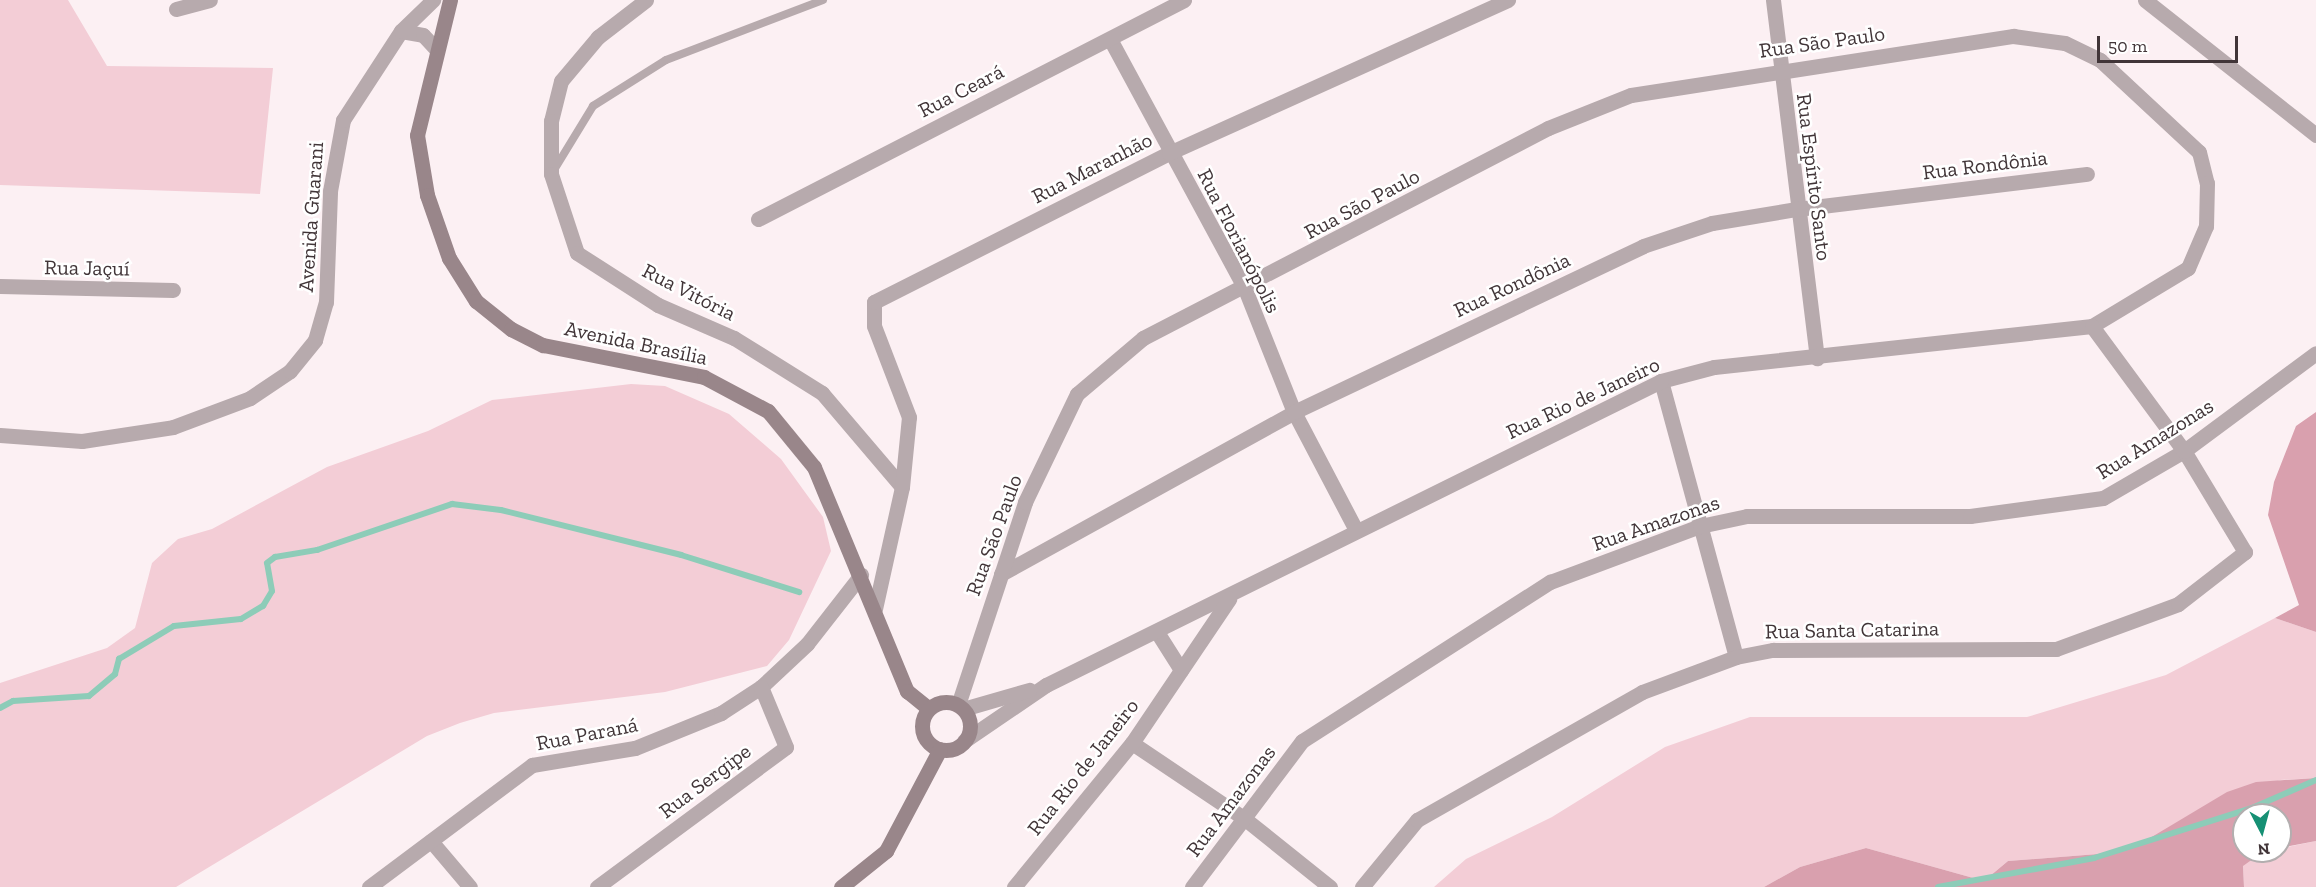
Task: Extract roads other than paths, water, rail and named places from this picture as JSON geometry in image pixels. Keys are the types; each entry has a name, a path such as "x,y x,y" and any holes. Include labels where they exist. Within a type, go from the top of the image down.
{"street":[{"path":"176,9 210,0"},
{"name":"Avenida Guarani","path":"0,435 82,441 173,427 250,398 290,371 315,340 326,302 335,141 358,92 401,31 434,0"},
{"name":"Avenida Brasília","path":"450,0 436,49 417,135 428,195 449,258 476,301 511,329 543,345 704,377 768,411 814,467 861,575 907,691 929,709"},
{"name":"Rua Vitória","path":"646,0 598,37 561,81 551,121 551,174 577,254 658,305 734,338 822,393 902,487"},
{"name":"Rua Ceará","path":"758,219 1184,0"},
{"name":"Rua Maranhão","path":"902,487 909,417 874,326 874,302 1169,153 1508,0"},
{"name":"Rua Espírito Santo","path":"1773,0 1779,69 1817,358"},
{"path":"2145,0 2316,135"},
{"path":"401,31 423,35 436,49"},
{"name":"Rua São Paulo","path":"960,707 1000,574 1025,502 1077,394 1143,338 1245,290 1548,129 1631,95 1779,69 2013,36 2065,43 2100,60 2199,152 2207,183 2206,226 2188,268 2092,326"},
{"name":"Rua Florianópolis","path":"1110,39 1169,153 1245,290 1294,412 1356,530"},
{"name":"Rua Rondônia","path":"1000,574 1294,412 1643,246 1712,223 1797,209 2087,174"},
{"name":"Rua Jaçuí","path":"0,286 173,290"},
{"path":"2092,326 2184,451"},
{"name":"Rua Rio de Janeiro","path":"964,741 1046,685 1230,598 1356,530 1661,381 1714,367 1817,358 2092,326"},
{"name":"Rua Amazonas","path":"1192,887 1302,741 1550,582 1700,526 1746,516 1970,516 2043,508 2103,498 2184,451 2316,353"},
{"path":"1661,381 1736,657"},
{"name":"Rua Santa Catarina","path":"1362,887 1417,820 1642,692 1736,657 1773,650 2056,649 2178,604 2245,552 2184,451"},
{"path":"875,609 902,487"},
{"name":"Rua Paraná","path":"369,887 532,765 548,758 597,758 674,736 761,687 807,644 861,575"},
{"name":"Rua Rio de Janeiro","path":"1014,887 1132,743 1230,598"},
{"path":"1157,632 1181,670"},
{"name":"Rua Rio de Janeiro","path":"960,707 1046,685"},
{"name":"Rua Sergipe","path":"597,887 786,747 761,687"},
{"path":"842,887 886,851 940,749 964,741 970,725 960,707 943,702 929,709 923,732 940,749"},
{"path":"1132,743 1245,819 1330,887"},
{"path":"431,841 470,887"}],"lane":[{"path":"551,174 593,106 666,60 823,0"}],"waterway":[{"path":"0,708 13,701 89,696 115,674 119,659 174,626 241,619 263,606 272,591 267,563 275,557 317,550 452,504 501,510 681,555 799,592"},
{"path":"1938,887 2094,858 2252,808 2316,780"}]}
